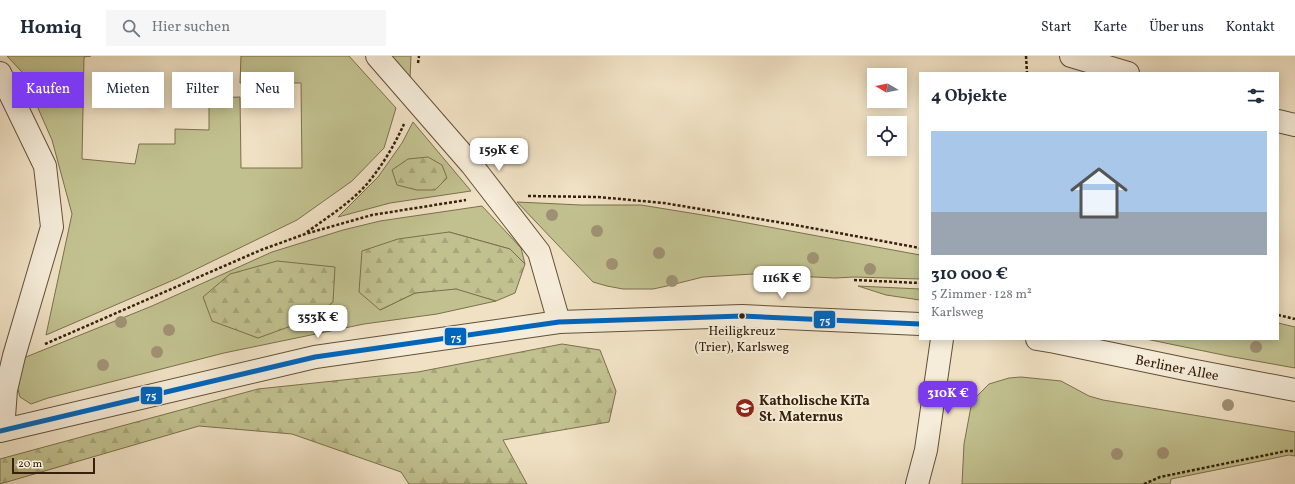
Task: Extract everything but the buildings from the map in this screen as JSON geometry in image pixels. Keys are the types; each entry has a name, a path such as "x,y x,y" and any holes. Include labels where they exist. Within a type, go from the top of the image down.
{"street":[{"path":"377,56 471,164 539,252 559,322"},
{"path":"1071,56 1095,59 1126,72"},
{"path":"0,73 45,166 52,227 14,356 6,390 2,430 315,357 559,322 742,316 919,324"},
{"path":"1279,121 1288,125 1295,125"},
{"path":"917,484 926,450 942,340"},
{"name":"Berliner Allee","path":"1043,340 1295,390"}],"path":[{"path":"305,234 343,206 366,184 390,153 404,125 412,96 419,56"},
{"path":"1026,56 1026,72"},
{"path":"14,356 261,250 305,234 372,216 495,195 598,197 664,203 803,226 919,248"},
{"path":"854,280 919,283"},
{"path":"1279,315 1295,319"},
{"path":"1144,484 1160,477 1286,451 1295,451"}],"green space":[{"path":"7,56 91,56 84,57 84,72 22,72"},
{"path":"241,56 349,56 396,108 384,148 352,181 297,220 178,278 46,335 72,214 52,140 38,108 83,108 82,159 135,164 139,144 175,144 175,129 209,130 209,108 233,108 233,97 240,97 241,168 302,168 301,83 294,83 294,72 241,72 240,83"},
{"path":"390,56 411,56 410,78"},
{"path":"413,122 471,191 390,203 338,217 378,177 402,143"},
{"path":"428,157 442,165 447,178 435,190 417,190 397,185 392,170 408,159"},
{"path":"517,202 581,205 641,205 715,217 919,255 919,279 854,277 835,278 753,274 703,277 653,289 623,289 593,282"},
{"path":"482,206 521,248 525,264 510,249 449,232 380,310 415,293 456,288 496,301 437,314 364,324 224,353 48,398 31,404 20,397 16,382 21,359 152,306 272,252 343,230 380,221"},
{"path":"449,232 510,249 525,264 515,293 496,301 456,289 415,293 380,310 359,292 362,251 398,239"},
{"path":"277,261 335,267 333,302 313,318 258,338 212,321 203,297 230,274"},
{"path":"858,286 919,289 919,300 886,295"},
{"path":"1279,323 1295,327 1295,368 1151,340 1279,340"},
{"path":"562,344 600,350 616,391 609,422 503,440 527,484 409,484 401,472 292,434 199,426 0,484 0,459 258,389 418,372"},
{"path":"1021,377 1061,381 1089,396 1103,400 1295,432 1295,456 1289,455 1171,479 1170,484 962,484 964,444 972,401 989,384 1009,378"}],"transit line":[{"name":"75","path":"0,431 315,357 559,322 742,316 919,324"}],"place":[{"name":"Heiligkreuz (Trier), Karlsweg","path":"742,316"},
{"name":"Katholische KiTa St. Maternus","path":"745,408"}]}
